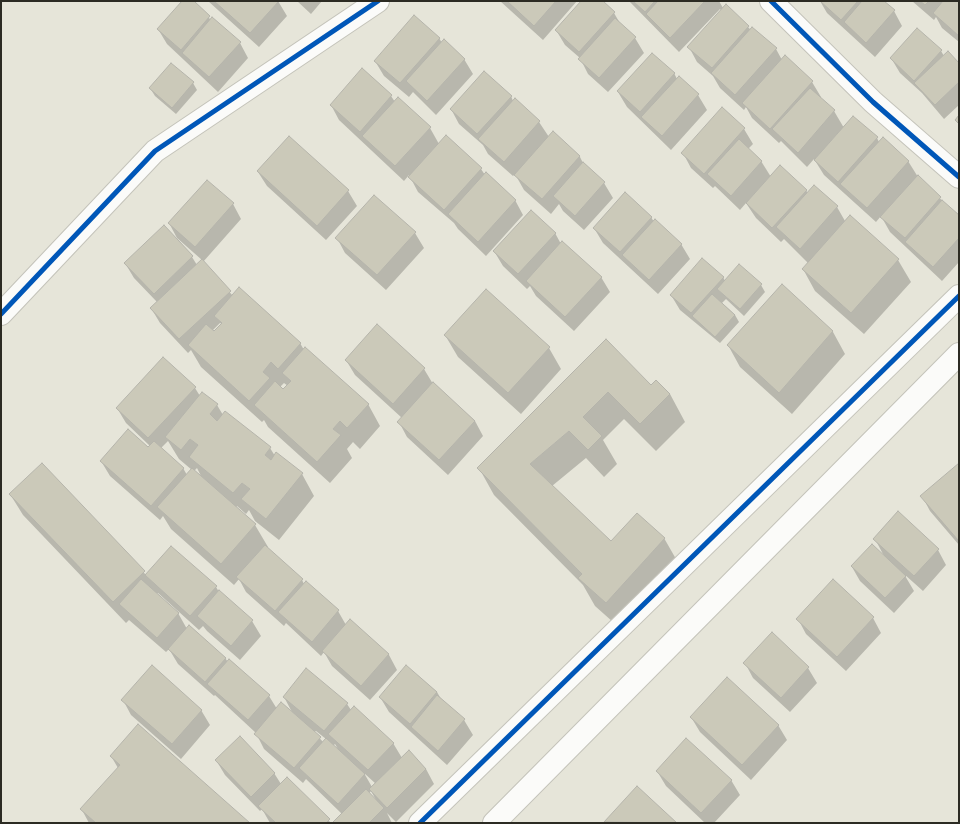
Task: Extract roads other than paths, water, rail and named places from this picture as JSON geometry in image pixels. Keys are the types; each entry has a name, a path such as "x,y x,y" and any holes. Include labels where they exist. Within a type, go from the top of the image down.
{"street":[{"path":"1,314 155,150 378,1"},
{"path":"771,1 873,102 959,177"},
{"path":"420,823 959,296"},
{"path":"494,823 959,354"}]}
